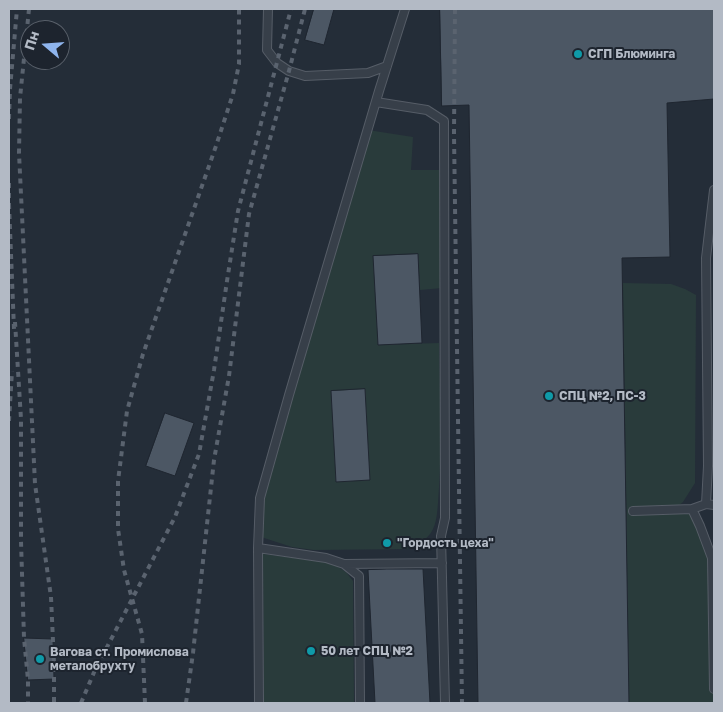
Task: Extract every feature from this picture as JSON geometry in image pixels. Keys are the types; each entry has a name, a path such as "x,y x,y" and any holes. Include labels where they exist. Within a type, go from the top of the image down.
{"lane":[{"path":"268,9 268,50 277,63 289,71 305,76 368,73 387,66"},
{"path":"258,703 258,548 260,498 289,394 405,9"},
{"path":"376,102 427,110 444,121 445,518 441,536 445,703"},
{"path":"633,511 692,509 710,504 706,258 714,190"},
{"path":"692,509 712,558 714,688"},
{"path":"258,548 326,558 344,564 442,563"},
{"path":"344,564 359,576 360,703"}],"shaded area":[{"path":"368,130 413,137 411,170 441,170 442,288 420,290 418,254 373,256 378,345 439,343 440,452 436,520 433,529 425,539 406,549 314,550 292,547 258,536 260,498"},
{"path":"623,283 671,284 696,295 695,483 683,502 676,508 692,509 712,558 714,703 629,703"},
{"path":"263,554 325,562 346,572 353,581 354,703 264,703"}],"building":[{"path":"314,9 334,9 324,45 305,40"},
{"name":"СПЦ №2, ПС-3","path":"440,9 714,9 714,99 667,103 670,257 622,258 629,703 478,703 469,105 442,106"},
{"path":"418,254 422,343 378,345 373,256"},
{"path":"365,389 370,480 336,482 331,391"},
{"path":"165,413 194,423 175,476 146,466"},
{"path":"423,569 430,703 375,703 368,570"},
{"name":"Вагова ст. Промислова металобрухту","path":"24,638 53,639 54,679 28,680"}],"railway":[{"path":"9,119 17,9"},
{"path":"29,9 20,98 19,153 35,484 51,597 54,703"},
{"path":"145,703 142,634 124,570 118,529 118,481 127,411 143,354 233,94 239,64 239,9"},
{"path":"81,703 95,670 175,517 199,454 238,211 291,9"},
{"path":"186,703 214,460 229,376 249,214 305,9"},
{"path":"455,9 454,134 462,703"},
{"path":"9,183 9,210"},
{"path":"9,204 14,329"},
{"path":"15,322 21,419 21,541 28,703"},
{"path":"9,421 12,371"}],"place":[{"name":"СГП Блюминга","path":"578,54"},
{"name":"СПЦ №2, ПС-3","path":"549,396"},
{"name":"\"Гордость цеха\"","path":"387,543"},
{"name":"50 лет СПЦ №2","path":"311,651"},
{"name":"Вагова ст. Промислова металобрухту","path":"40,659"}]}
